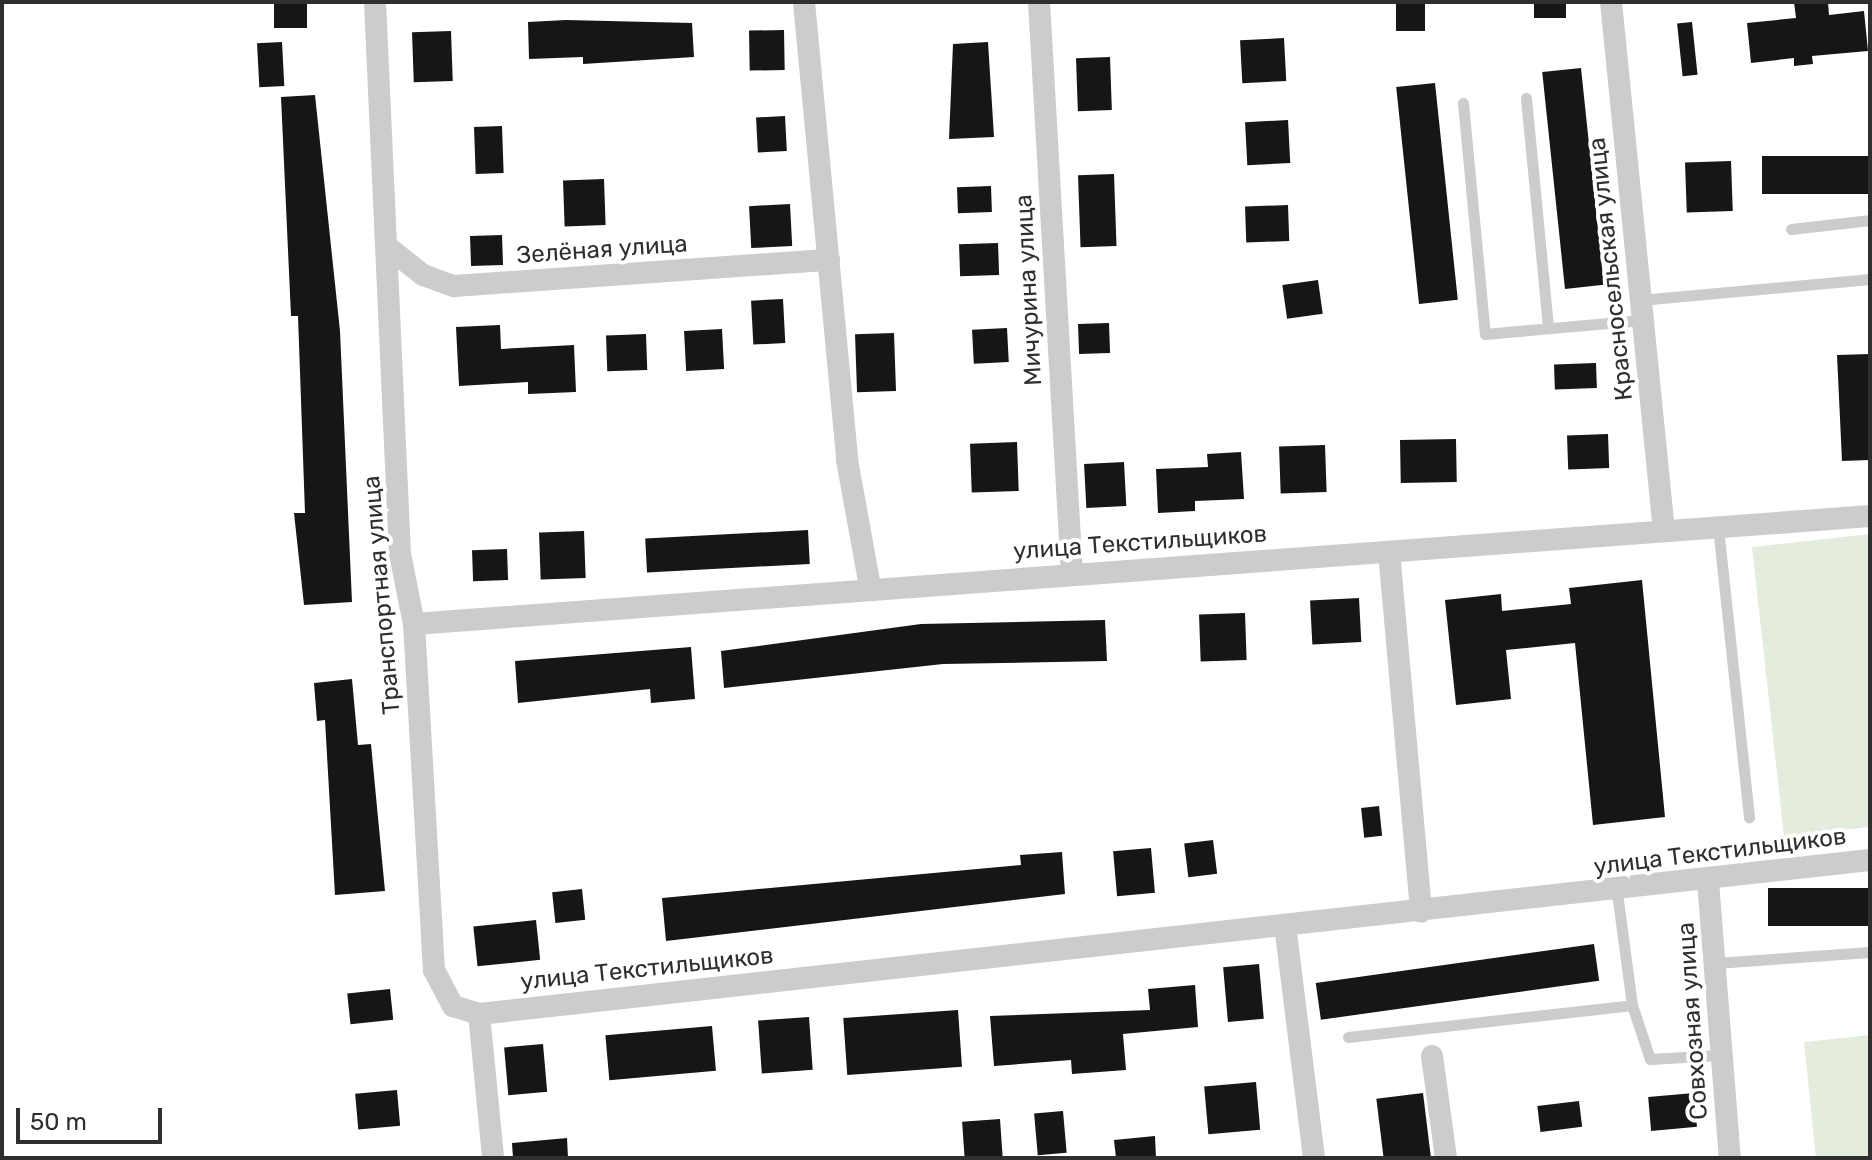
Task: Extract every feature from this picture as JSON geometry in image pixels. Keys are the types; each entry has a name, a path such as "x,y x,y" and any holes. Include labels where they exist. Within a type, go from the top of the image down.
{"street":[{"name":"Транспортная улица","path":"375,2 390,249 400,554 414,624 434,970 453,1006 479,1014"},
{"path":"804,2 847,460 870,587"},
{"name":"Мичурина улица","path":"1039,2 1072,575"},
{"name":"Красносельская улица","path":"1611,2 1664,531"},
{"name":"Зелёная улица","path":"390,249 423,275 454,286 829,260"},
{"name":"улица Текстильщиков","path":"414,624 870,587 1870,516"},
{"path":"1389,552 1421,912"},
{"name":"улица Текстильщиков","path":"479,1014 1285,925 1617,892 1870,860"},
{"name":"Совхозная улица","path":"1708,881 1730,1158"},
{"path":"1285,925 1314,1158"},
{"path":"479,1014 493,1158"},
{"path":"1432,1056 1446,1158"}],"lane":[{"path":"1526,98 1548,328"},
{"path":"1463,103 1485,334 1548,328 1641,310 1870,279"},
{"path":"1791,229 1870,220"},
{"path":"1718,527 1749,817"},
{"path":"1617,892 1632,1005 1650,1059 1720,1055"},
{"path":"1716,963 1870,952"},
{"path":"1348,1037 1632,1005"}],"shaded area":[{"path":"1870,534 1870,827 1784,836 1752,547"},
{"path":"1870,1035 1870,1158 1816,1158 1804,1042"}],"building":[{"path":"274,2 307,2 307,28 274,28"},
{"path":"1396,2 1425,2 1425,31 1396,31"},
{"path":"1534,2 1566,2 1566,18 1534,18"},
{"path":"1794,2 1828,2 1829,15 1864,11 1868,51 1812,56 1813,64 1794,66 1794,58 1751,63 1747,23 1796,18"},
{"path":"528,22 692,23 694,57 583,64 583,57 529,59"},
{"path":"1692,22 1698,75 1683,76 1677,24"},
{"path":"784,30 785,70 750,71 749,31"},
{"path":"451,31 453,81 414,82 412,32"},
{"path":"1284,38 1286,81 1242,83 1240,40"},
{"path":"282,42 284,86 259,87 257,43"},
{"path":"988,42 994,137 949,139 953,44"},
{"path":"1110,57 1112,110 1078,111 1076,58"},
{"path":"1581,68 1604,285 1565,289 1542,72"},
{"path":"1435,83 1458,300 1419,304 1396,87"},
{"path":"315,95 340,331 352,602 304,605 294,513 305,513 298,316 291,316 281,97"},
{"path":"785,116 787,151 758,152 756,118"},
{"path":"1288,120 1290,163 1247,165 1245,122"},
{"path":"502,126 504,173 476,174 474,127"},
{"path":"1762,156 1870,156 1870,194 1762,194"},
{"path":"1731,161 1733,211 1687,213 1685,163"},
{"path":"1114,174 1117,246 1081,247 1078,175"},
{"path":"604,179 606,225 565,226 563,180"},
{"path":"991,186 992,212 958,213 957,187"},
{"path":"790,204 792,246 751,248 749,206"},
{"path":"1288,205 1289,241 1246,242 1245,207"},
{"path":"502,235 503,265 471,266 470,236"},
{"path":"998,243 999,275 960,276 959,244"},
{"path":"1318,280 1323,314 1287,319 1282,285"},
{"path":"783,299 785,343 753,345 751,301"},
{"path":"1109,323 1110,353 1079,354 1078,324"},
{"path":"500,325 501,349 574,345 576,392 528,394 528,382 459,386 456,327"},
{"path":"1007,328 1009,362 974,364 972,330"},
{"path":"722,329 724,369 686,371 684,331"},
{"path":"894,333 896,391 857,392 855,334"},
{"path":"646,334 647,370 607,371 606,335"},
{"path":"1870,354 1870,460 1842,461 1837,355"},
{"path":"1596,363 1597,388 1555,389 1554,364"},
{"path":"1608,434 1609,468 1568,469 1567,435"},
{"path":"1456,439 1457,482 1401,483 1400,440"},
{"path":"1017,442 1019,491 972,493 970,444"},
{"path":"1325,445 1327,492 1281,494 1279,447"},
{"path":"1241,452 1244,499 1195,501 1195,511 1158,513 1156,469 1208,467 1207,454"},
{"path":"1124,462 1126,506 1086,508 1084,464"},
{"path":"808,530 810,564 647,572 645,539"},
{"path":"584,531 586,578 541,580 539,533"},
{"path":"507,549 508,580 473,581 472,550"},
{"path":"1642,580 1665,817 1593,825 1575,643 1506,650 1511,699 1456,705 1445,600 1501,594 1502,611 1571,604 1569,588"},
{"path":"1359,598 1361,642 1312,645 1310,601"},
{"path":"1245,613 1247,660 1201,662 1199,615"},
{"path":"1105,620 1107,661 943,664 724,688 721,651 921,624"},
{"path":"691,647 695,699 651,703 650,689 518,703 515,661"},
{"path":"352,679 358,745 371,744 385,891 335,895 325,720 317,721 314,683"},
{"path":"1379,806 1382,836 1364,838 1361,808"},
{"path":"1213,840 1217,874 1188,877 1184,844"},
{"path":"1151,848 1155,893 1117,896 1113,851"},
{"path":"1062,852 1065,894 666,941 662,898 1021,865 1020,855"},
{"path":"1768,888 1870,888 1870,926 1768,926"},
{"path":"582,889 585,920 555,923 552,892"},
{"path":"536,920 540,960 478,966 473,927"},
{"path":"1594,944 1599,981 1321,1020 1316,983"},
{"path":"1259,964 1264,1019 1228,1022 1223,967"},
{"path":"1195,985 1198,1027 1123,1034 1126,1070 1072,1074 1071,1060 994,1066 990,1016 1150,1010 1148,989"},
{"path":"390,989 393,1020 350,1024 347,993"},
{"path":"958,1010 962,1067 847,1075 843,1018"},
{"path":"809,1017 813,1070 762,1073 758,1021"},
{"path":"712,1026 716,1071 609,1080 605,1035"},
{"path":"543,1044 547,1092 508,1095 504,1047"},
{"path":"1256,1082 1260,1130 1208,1134 1204,1087"},
{"path":"397,1090 400,1126 358,1130 355,1094"},
{"path":"1423,1093 1431,1158 1384,1158 1376,1099"},
{"path":"1694,1093 1697,1127 1651,1131 1648,1097"},
{"path":"1579,1101 1582,1127 1540,1132 1537,1106"},
{"path":"1063,1111 1067,1153 1038,1155 1034,1114"},
{"path":"1000,1119 1003,1158 965,1158 962,1122"},
{"path":"1155,1136 1156,1158 1116,1158 1114,1140"},
{"path":"567,1138 568,1158 513,1158 512,1143"}]}
